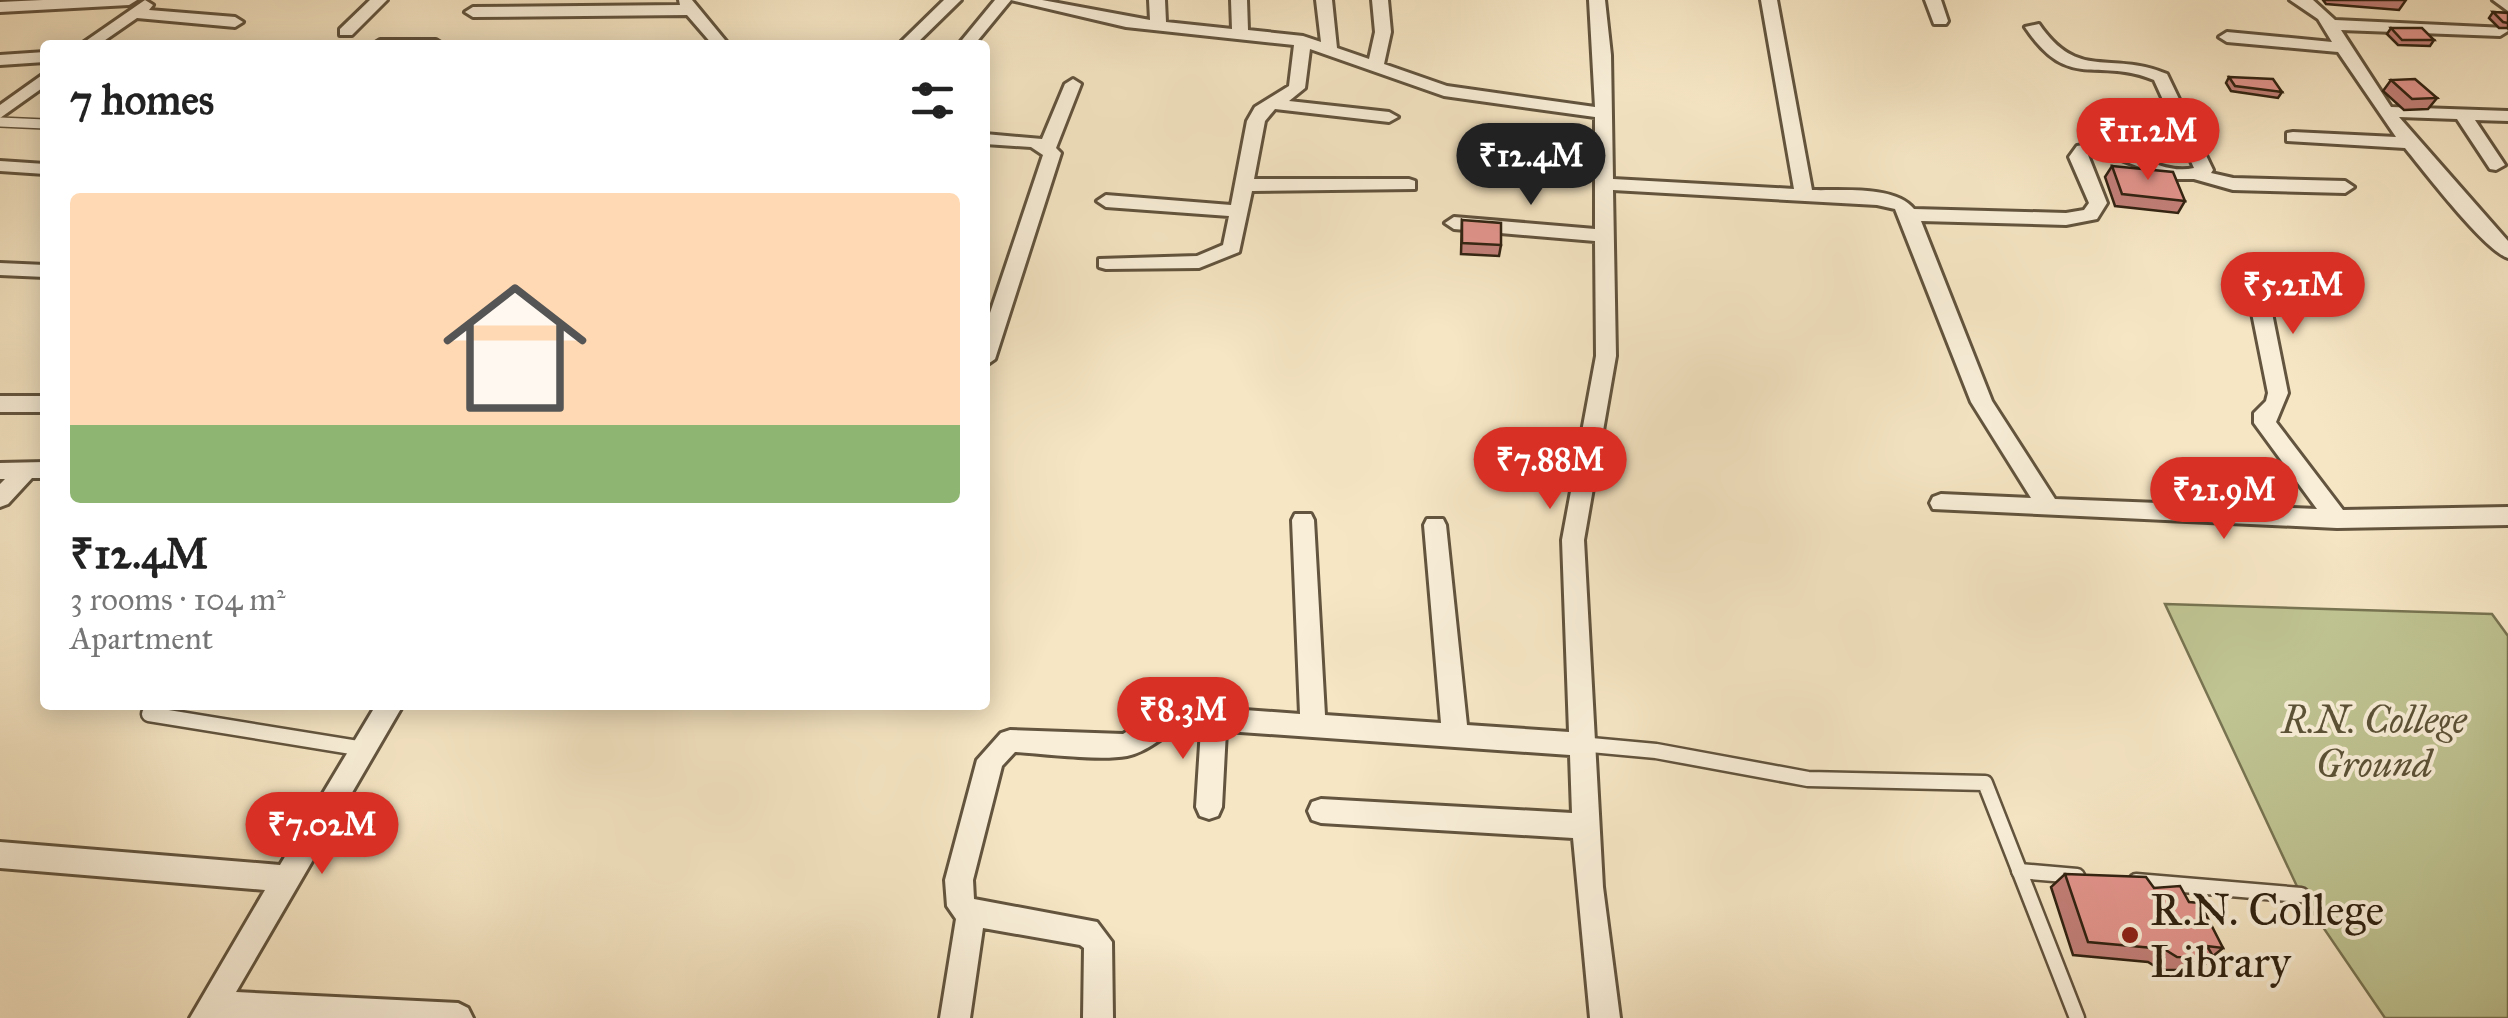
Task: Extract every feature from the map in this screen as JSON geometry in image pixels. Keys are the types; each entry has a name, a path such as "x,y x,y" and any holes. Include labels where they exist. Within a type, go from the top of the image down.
{"street":[{"path":"94,40 131,6 152,0"},
{"path":"346,32 378,0"},
{"path":"911,40 954,0"},
{"path":"970,40 1003,0"},
{"path":"1019,0 1158,27 1330,47 1444,91 1601,112"},
{"path":"1157,0 1158,27"},
{"path":"1238,0 1240,35"},
{"path":"1324,0 1330,47"},
{"path":"1375,67 1383,32 1380,0"},
{"path":"1597,0 1603,55 1606,356 1573,540 1584,826 1606,1018"},
{"path":"1769,0 1804,197"},
{"path":"1934,0 1940,21"},
{"path":"2502,0 2508,6"},
{"path":"2306,1 2329,24 2414,143 2508,252"},
{"path":"473,12 688,5 717,40"},
{"path":"0,8 131,6 235,22"},
{"path":"2329,24 2500,31"},
{"path":"2033,27 2045,50 2059,61 2161,77 2202,164 2204,170 2194,174"},
{"path":"2226,37 2343,48"},
{"path":"1106,263 1199,262 1222,256 1237,236 1256,121 1272,104 1297,88 1302,42"},
{"path":"0,60 40,57"},
{"path":"0,114 40,82"},
{"path":"990,344 1050,162 1048,146 1073,84"},
{"path":"1272,104 1389,117"},
{"path":"2390,112 2508,116"},
{"path":"2463,114 2496,164"},
{"path":"2293,137 2414,143"},
{"path":"990,140 1048,146"},
{"path":"1909,215 2066,219 2090,215 2098,203 2078,157 2083,150 2107,150 2155,170 2233,184 2345,187"},
{"path":"0,166 40,169"},
{"path":"1603,184 1889,200 1909,215 1982,402 2050,508"},
{"path":"1245,185 1409,185"},
{"path":"1106,201 1241,211"},
{"path":"1454,222 1604,236"},
{"path":"0,269 40,271"},
{"path":"2257,288 2278,393 2276,404 2265,413 2265,423 2338,519"},
{"path":"0,404 40,404"},
{"path":"0,471 36,470"},
{"path":"0,498 36,470"},
{"path":"1941,503 2338,519 2508,516"},
{"path":"1303,520 1312,728"},
{"path":"1434,524 1455,737"},
{"path":"387,710 209,1012 458,1018"},
{"path":"1098,1018 1098,942 1087,932 971,913 961,906 959,880 990,760 998,748 1026,739 1126,745 1176,718 1580,744"},
{"path":"1209,806 1214,721"},
{"path":"1321,811 1584,826"},
{"path":"0,855 287,879"},
{"path":"955,1018 971,913"}],"lane":[{"path":"0,122 40,124"},
{"path":"153,710 149,714 364,748"},
{"path":"1580,744 1656,751 1808,779 1984,783 2077,1018"},
{"path":"2019,871 2094,877"},
{"path":"2113,879 2301,896"}],"green space":[{"name":"R.N. College Ground","path":"2165,604 2492,614 2508,636 2508,1018 2385,1018 2301,895"}],"building":[{"path":"2493,12 2508,13 2508,23 2503,22"},
{"path":"2391,28 2422,28 2434,40 2402,40"},
{"path":"2229,77 2273,79 2282,92 2235,86"},
{"path":"2415,79 2437,98 2412,99 2391,80"},
{"path":"2112,166 2173,172 2185,201 2122,194"},
{"path":"1462,220 1501,223 1501,245 1462,243"},
{"name":"R.N. College Library","path":"2065,874 2146,877 2154,888 2180,886 2189,902 2200,903 2223,948 2207,946 2214,958 2177,957 2164,949 2088,942"}],"place":[{"name":"R.N. College Library","path":"2130,935"}]}
